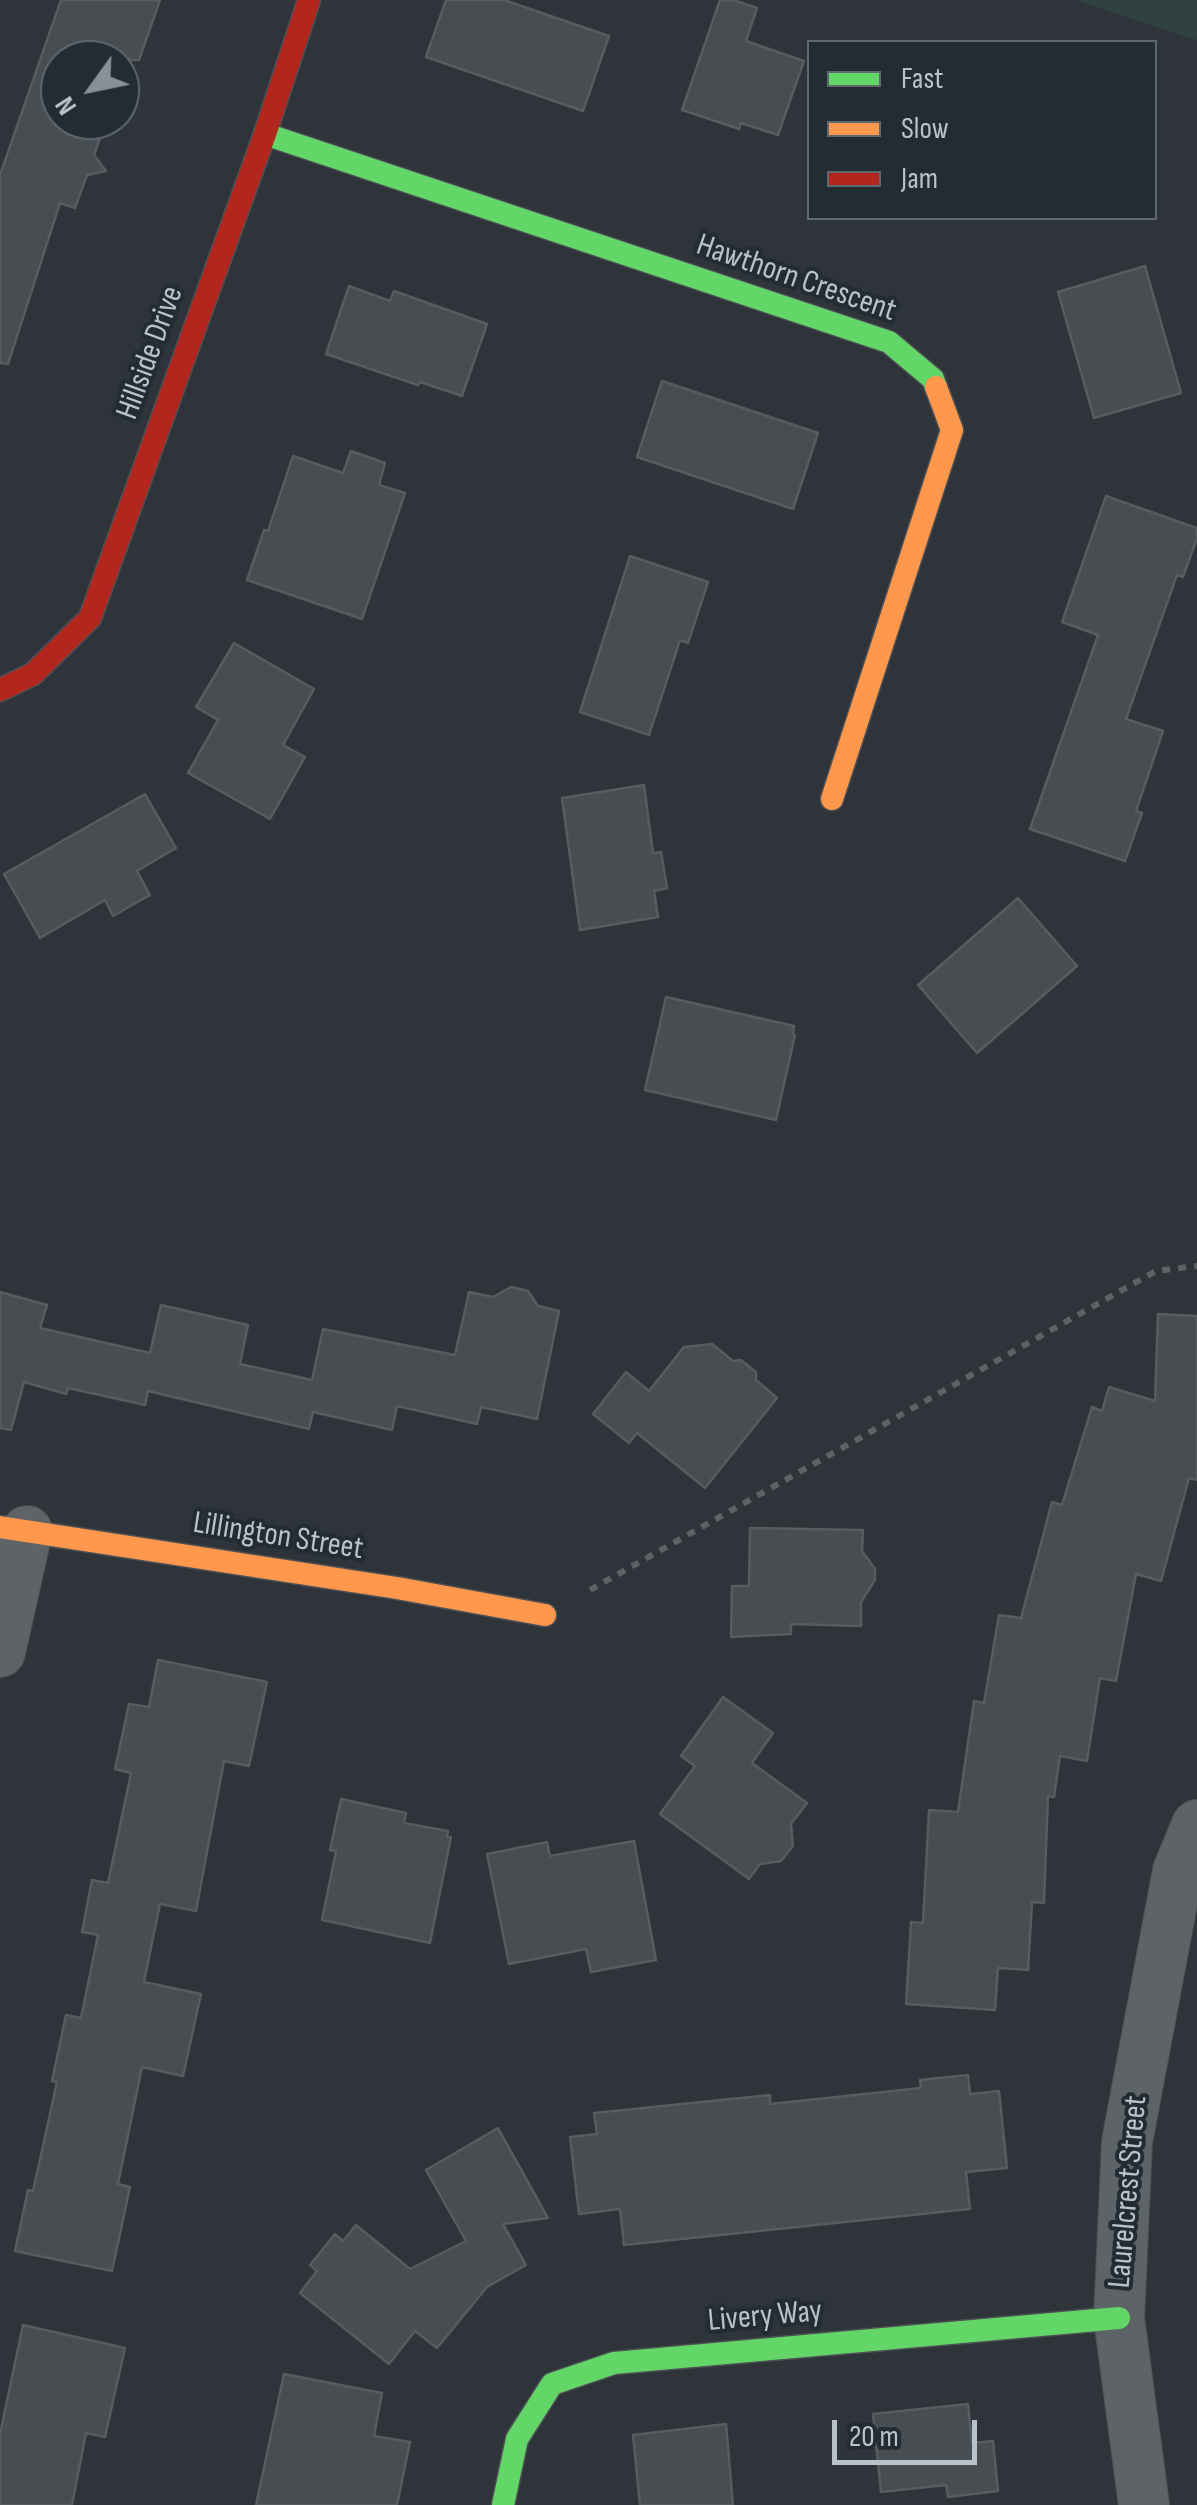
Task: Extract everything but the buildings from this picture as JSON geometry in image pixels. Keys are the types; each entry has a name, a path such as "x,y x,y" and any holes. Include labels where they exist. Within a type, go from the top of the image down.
{"street":[{"name":"Hillside Drive","path":"0,690 33,674 90,618 265,134 309,0"},
{"name":"Hawthorn Crescent","path":"265,134 889,342 933,379 952,430 832,799"},
{"name":"Lillington Street","path":"13,1529 397,1588 545,1615"},
{"path":"0,1652 13,1529"},
{"name":"Laurelcrest Street","path":"1144,2505 1119,2318 1127,2142 1178,1870 1197,1825"},
{"name":"Livery Way","path":"503,2505 517,2438 552,2384 614,2363 1119,2318"}],"path":[{"path":"545,1615 1156,1271 1197,1266"}],"green space":[{"path":"1077,0 1197,0 1197,40"}],"traffic: fast":[{"path":"265,134 889,342 933,379 936,387"},
{"path":"503,2505 517,2439 552,2384 614,2363 1119,2318"}],"traffic: slow":[{"path":"832,799 952,430 936,387"},
{"path":"0,1527 397,1588 545,1615"}],"traffic: jam":[{"path":"0,690 33,674 90,618 265,134 309,0"}]}
